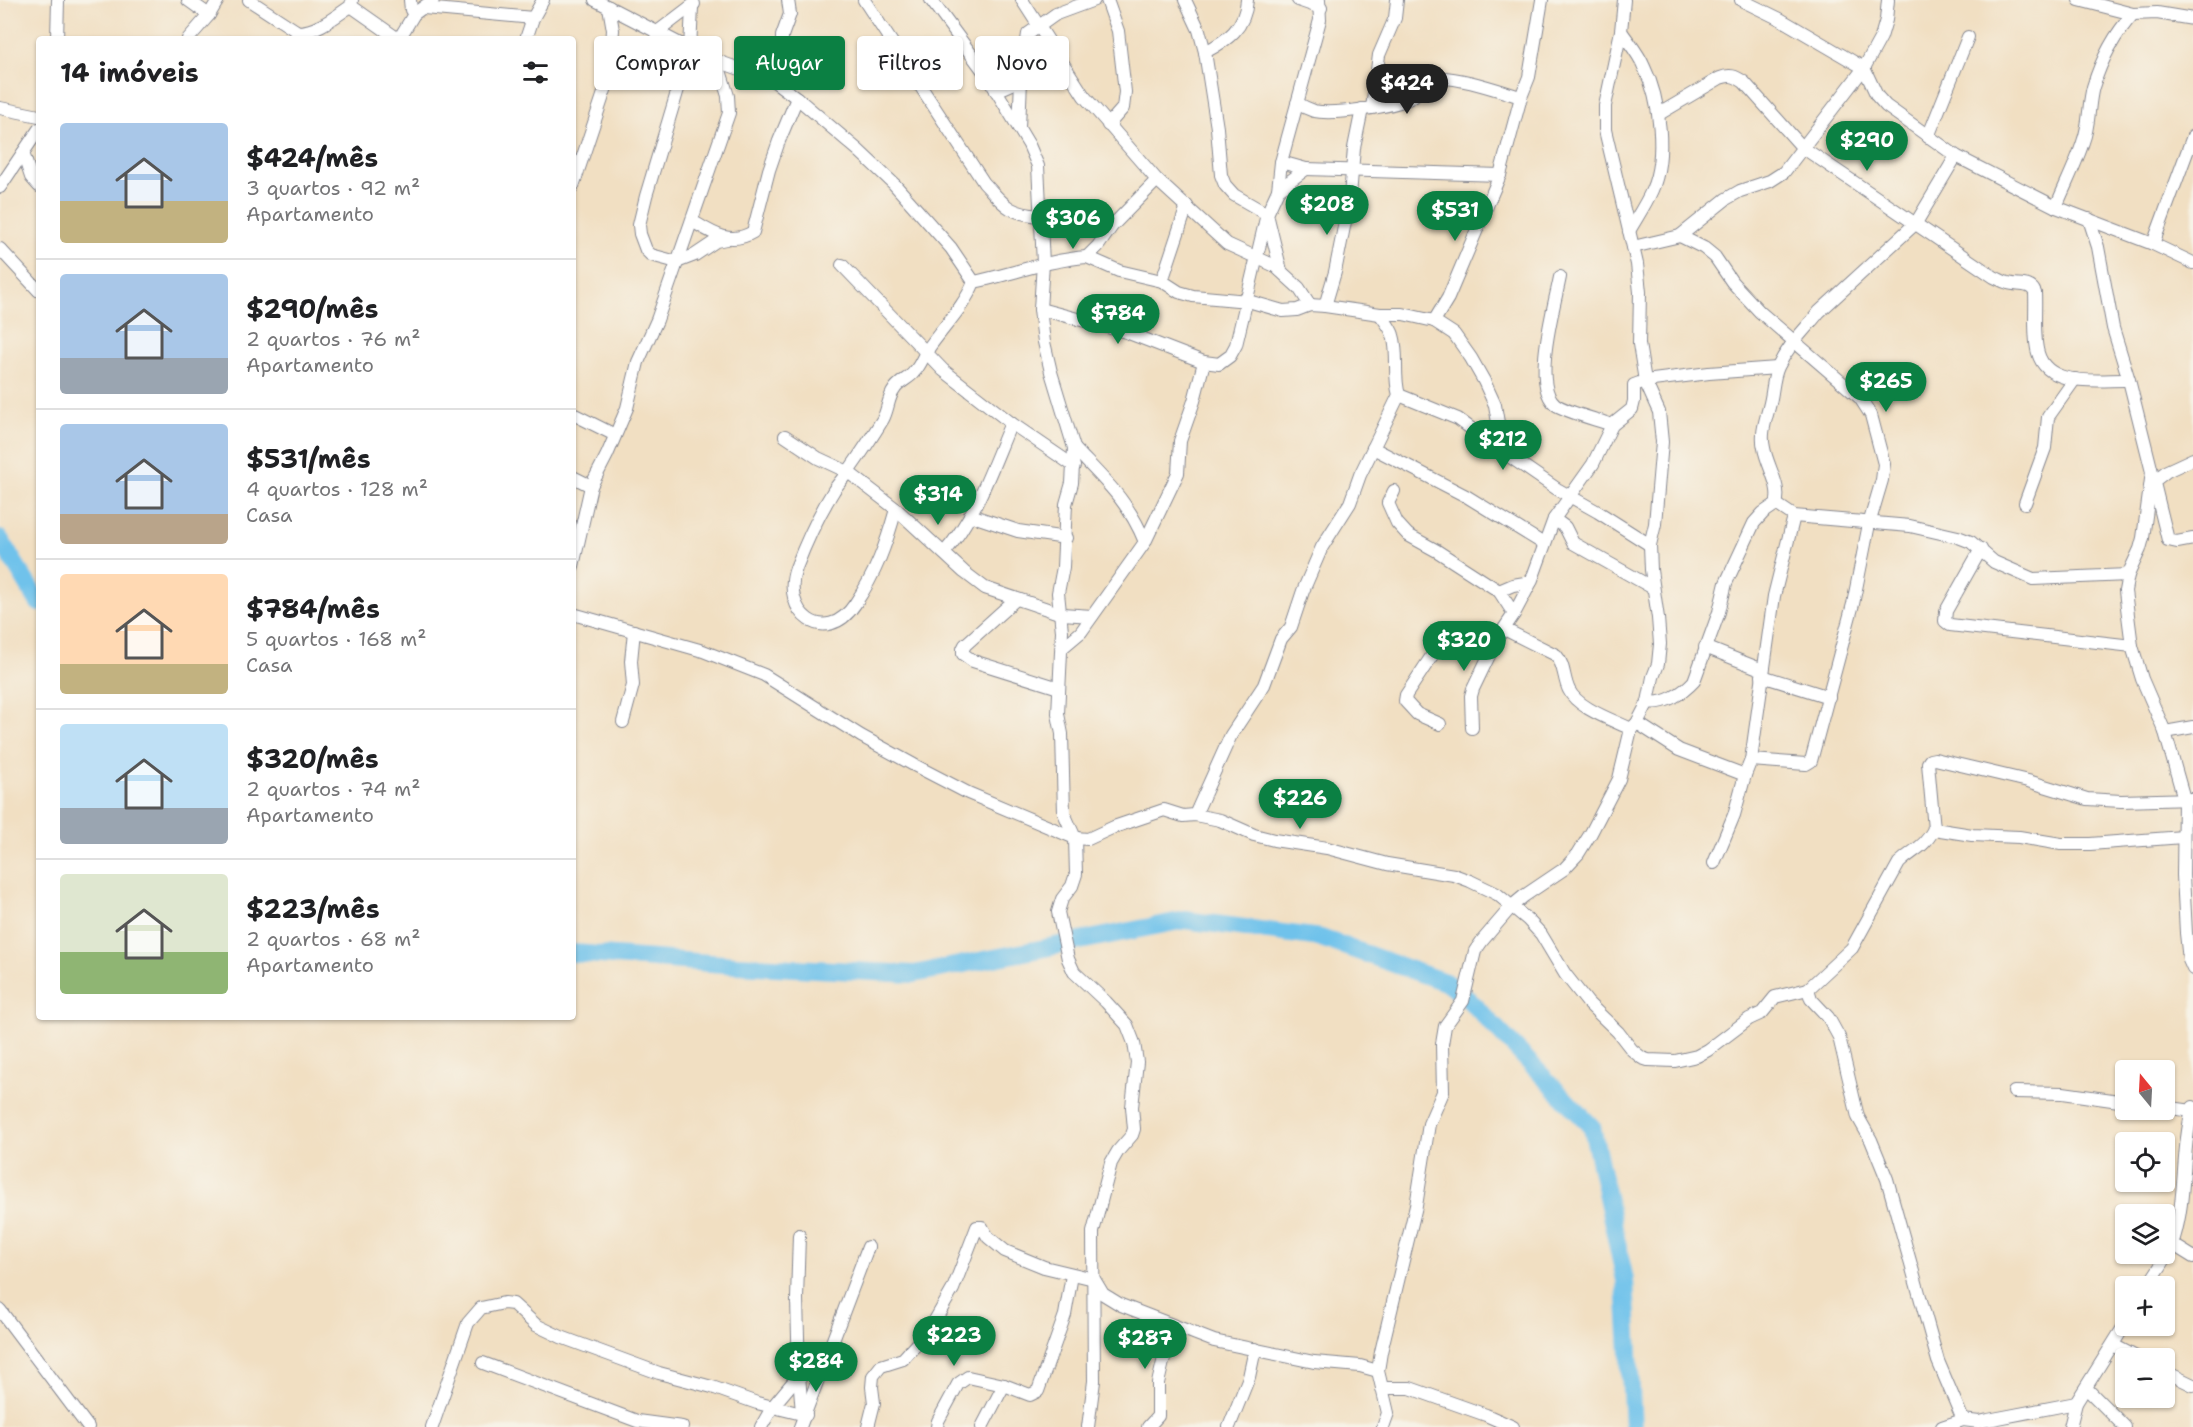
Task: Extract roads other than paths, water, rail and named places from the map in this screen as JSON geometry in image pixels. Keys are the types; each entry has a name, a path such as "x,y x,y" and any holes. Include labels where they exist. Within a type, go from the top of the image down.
{"street":[{"path":"57,36 58,0"},
{"path":"188,0 209,15"},
{"path":"191,36 209,15 218,0"},
{"path":"249,0 298,33 318,27 352,3 394,36"},
{"path":"410,0 424,7 533,18"},
{"path":"527,36 533,18 543,0"},
{"path":"595,0 662,36"},
{"path":"782,36 790,14 788,0"},
{"path":"864,0 984,183 1008,208 1017,213 1040,216"},
{"path":"931,0 988,77 1029,145 1038,166 1043,263 1040,309 1051,372 1074,448 1072,483 1066,504 1063,567 1058,593 1062,614 1058,714 1063,749 1064,813 1075,838 1076,874 1062,899 1058,912 1068,958 1074,972 1106,1002 1126,1025 1134,1043 1137,1062 1132,1107 1134,1129 1111,1163 1094,1232 1094,1381 1088,1427"},
{"path":"1022,0 1084,96 1157,180 1227,244 1243,253 1257,256 1281,271 1299,288 1310,305"},
{"path":"1027,36 1056,14 1094,0"},
{"path":"1107,0 1118,31 1125,92 1123,108 1108,125"},
{"path":"1185,0 1198,30 1204,52 1221,175 1225,185 1234,195 1267,214 1281,271"},
{"path":"1204,52 1217,45 1240,25 1246,14 1247,0"},
{"path":"1040,309 1126,332 1204,362 1219,364 1230,356 1236,345 1248,301 1267,214 1278,190 1281,162 1320,20 1320,4 1298,0"},
{"path":"1326,306 1350,196 1354,148 1367,108 1379,55 1395,18 1397,0"},
{"path":"1434,321 1448,298 1500,175 1521,97 1529,77 1542,0"},
{"path":"1383,1427 1388,1408 1378,1371 1416,1206 1429,1124 1443,1092 1442,1044 1445,1026 1465,997 1475,951 1512,906 1552,879 1578,854 1591,833 1619,779 1634,726 1648,702 1658,664 1660,644 1650,545 1655,524 1662,442 1659,412 1645,381 1639,344 1640,292 1634,247 1605,130 1605,106 1621,31 1624,0"},
{"path":"1740,0 1780,19 1864,68 1877,96 1886,106 1956,156 2056,207 2154,244 2193,263"},
{"path":"1634,247 1680,236 1726,199 1740,191 1770,181 1784,172 1864,68 1881,37 1888,0"},
{"path":"2079,0 2133,14 2157,13 2193,19"},
{"path":"656,33 694,4"},
{"path":"691,36 694,4"},
{"path":"400,36 424,7"},
{"path":"576,177 613,70 611,49 613,30 609,7"},
{"path":"2113,10 2120,28"},
{"path":"2056,207 2084,141 2093,88 2120,28 2133,14"},
{"path":"1621,31 1644,66 1659,114 1659,159 1653,188 1629,231"},
{"path":"1928,137 1968,37"},
{"path":"1659,114 1720,78 1727,75 1736,77 1744,82 1802,147 1994,277 2010,284 2029,285 2033,288 2038,353 2043,364 2052,374 2075,379 2129,380"},
{"path":"576,553 591,486 627,408 638,362 657,320 729,112 728,96 722,77"},
{"path":"1297,103 1314,111 1331,112 1367,108 1410,98 1421,86 1440,78 1521,97"},
{"path":"678,90 639,225 641,240 651,255 677,262 695,255 716,241 742,237 753,232 772,160 797,98"},
{"path":"786,90 858,150 894,184 951,248 974,282"},
{"path":"1019,129 1021,90"},
{"path":"0,108 36,115"},
{"path":"0,186 36,134"},
{"path":"2154,244 2193,136"},
{"path":"23,153 31,177 36,183"},
{"path":"1648,702 1660,702 1688,688 1694,681 1719,612 1726,583 1754,523 1776,504 1779,492 1763,445 1764,422 1777,368 1794,340 1819,312 1916,223 1956,156"},
{"path":"1281,162 1306,169 1500,175"},
{"path":"1278,190 1306,169"},
{"path":"1087,257 1112,226 1157,180"},
{"path":"1161,281 1187,207"},
{"path":"2089,219 2098,247 2113,328 2129,380 2168,540 2177,542 2193,539"},
{"path":"692,220 713,234 726,239"},
{"path":"1680,236 1704,248 1715,257 1732,282 1760,312 1860,398 1871,415 1884,464 1853,604 1811,760 1806,764 1751,760"},
{"path":"0,249 36,288"},
{"path":"896,509 885,550 852,609 834,624 825,626 815,624 804,616 797,608 793,598 794,577 816,523 834,489 885,417 892,392 920,365 926,352 959,310 974,282 1060,259 1087,257 1119,271 1161,281 1179,292 1193,296 1248,301 1283,311 1297,310 1310,305 1326,306 1380,314 1403,314 1434,321 1454,334 1484,381 1495,405 1503,452"},
{"path":"842,265 943,370 1011,423 1074,466"},
{"path":"1560,277 1545,362 1549,397 1557,406 1612,425"},
{"path":"1195,815 1231,735 1264,685 1281,639 1291,627 1303,591 1322,547 1350,503 1399,394 1396,385 1397,366 1393,335 1380,314"},
{"path":"1393,335 1403,314"},
{"path":"1062,648 1081,632 1145,542 1178,473 1180,441 1204,362"},
{"path":"1472,728 1471,696 1491,651 1531,582 1554,519 1569,496 1583,481 1612,425 1632,409 1634,386 1645,381 1777,368"},
{"path":"2025,503 2045,448 2048,417 2075,379"},
{"path":"1399,394 1458,419 1569,496 1650,545"},
{"path":"576,416 615,435"},
{"path":"944,553 957,538 970,515 1011,423"},
{"path":"785,436 818,458 848,472 896,509 964,572 985,588 1062,614 1092,616"},
{"path":"1074,448 1126,503 1145,542"},
{"path":"1373,448 1466,496 1544,544"},
{"path":"2153,476 2193,459"},
{"path":"2153,476 2143,538 2128,574 2126,591 2132,646 2142,679 2165,732 2188,799 2188,951 2193,969"},
{"path":"576,478 591,486"},
{"path":"1394,491 1388,503 1404,532 1499,591 1514,614"},
{"path":"1776,504 1794,516 1910,526 1937,531 1971,542 1994,562 2033,579 2128,574"},
{"path":"970,515 1018,531 1066,538"},
{"path":"1714,863 1734,815 1751,760 1774,596 1794,516"},
{"path":"1554,519 1565,527 1573,543 1653,588"},
{"path":"1981,549 1946,611 1945,621 1950,625 2132,646"},
{"path":"1499,591 1513,585 1531,582"},
{"path":"1016,599 966,645 963,654 973,661 1059,688"},
{"path":"576,615 703,651 764,675 861,736 914,765 968,793 1075,838 1088,839 1114,827 1164,810 1183,816 1195,815 1220,820 1254,835 1274,840 1327,848 1387,864 1454,875 1491,891 1512,906 1541,934 1565,974 1588,1003 1618,1032 1632,1050 1648,1060 1675,1061 1697,1056 1708,1050 1749,1019 1762,1013 1775,997 1808,989 1852,948 1899,862 1926,844 1934,829 1928,763 1935,759 2028,781 2087,799 2121,801 2188,799"},
{"path":"1504,628 1557,655 1568,688 1576,701 1634,726 1679,750 1745,775"},
{"path":"623,722 633,685 634,631"},
{"path":"1440,724 1417,714 1405,701 1406,695 1443,639 1448,635 1453,635 1491,651"},
{"path":"1705,647 1762,673 1829,697"},
{"path":"2165,732 2193,727"},
{"path":"1934,829 1972,835 2019,837 2061,844 2187,844"},
{"path":"1808,989 1811,999 1828,1017 1839,1037 1858,1117 1871,1140 1887,1179 1938,1361 1963,1420"},
{"path":"2014,1092 2063,1093 2115,1100"},
{"path":"2175,1108 2192,1109 2184,1154 2188,1186 2175,1233"},
{"path":"867,1427 874,1403 873,1376 881,1366 903,1359 930,1329 953,1289 977,1227 982,1227 988,1236 1005,1251 1044,1267 1094,1280 1103,1294 1121,1305 1214,1341 1314,1362 1360,1366 1378,1371"},
{"path":"799,1235 797,1299 804,1414"},
{"path":"800,1427 868,1246"},
{"path":"2175,1246 2193,1257"},
{"path":"937,1427 943,1412 963,1379 968,1377 1004,1385 1030,1395 1038,1391 1065,1315 1072,1275"},
{"path":"432,1427 468,1323 481,1308 504,1303 513,1304 536,1325 561,1337 659,1373 804,1414"},
{"path":"0,1310 88,1427"},
{"path":"1148,1427 1158,1416 1158,1383 1175,1326"},
{"path":"2070,1427 2076,1402 2118,1336"},
{"path":"2113,1345 2119,1348"},
{"path":"1229,1427 1250,1377 1255,1349"},
{"path":"483,1363 637,1421 682,1427"},
{"path":"761,1427 773,1406 800,1375"},
{"path":"2175,1376 2193,1385"},
{"path":"982,1427 1004,1385"},
{"path":"1382,1388 1410,1388 1513,1427"},
{"path":"2086,1388 2125,1427"},
{"path":"1942,1427 1963,1420 1979,1422 2076,1402"}],"waterway":[{"path":"0,539 36,598"},
{"path":"576,953 737,965 914,974 1185,920 1321,938 1445,982 1466,997 1592,1127 1625,1280 1633,1427"}]}
